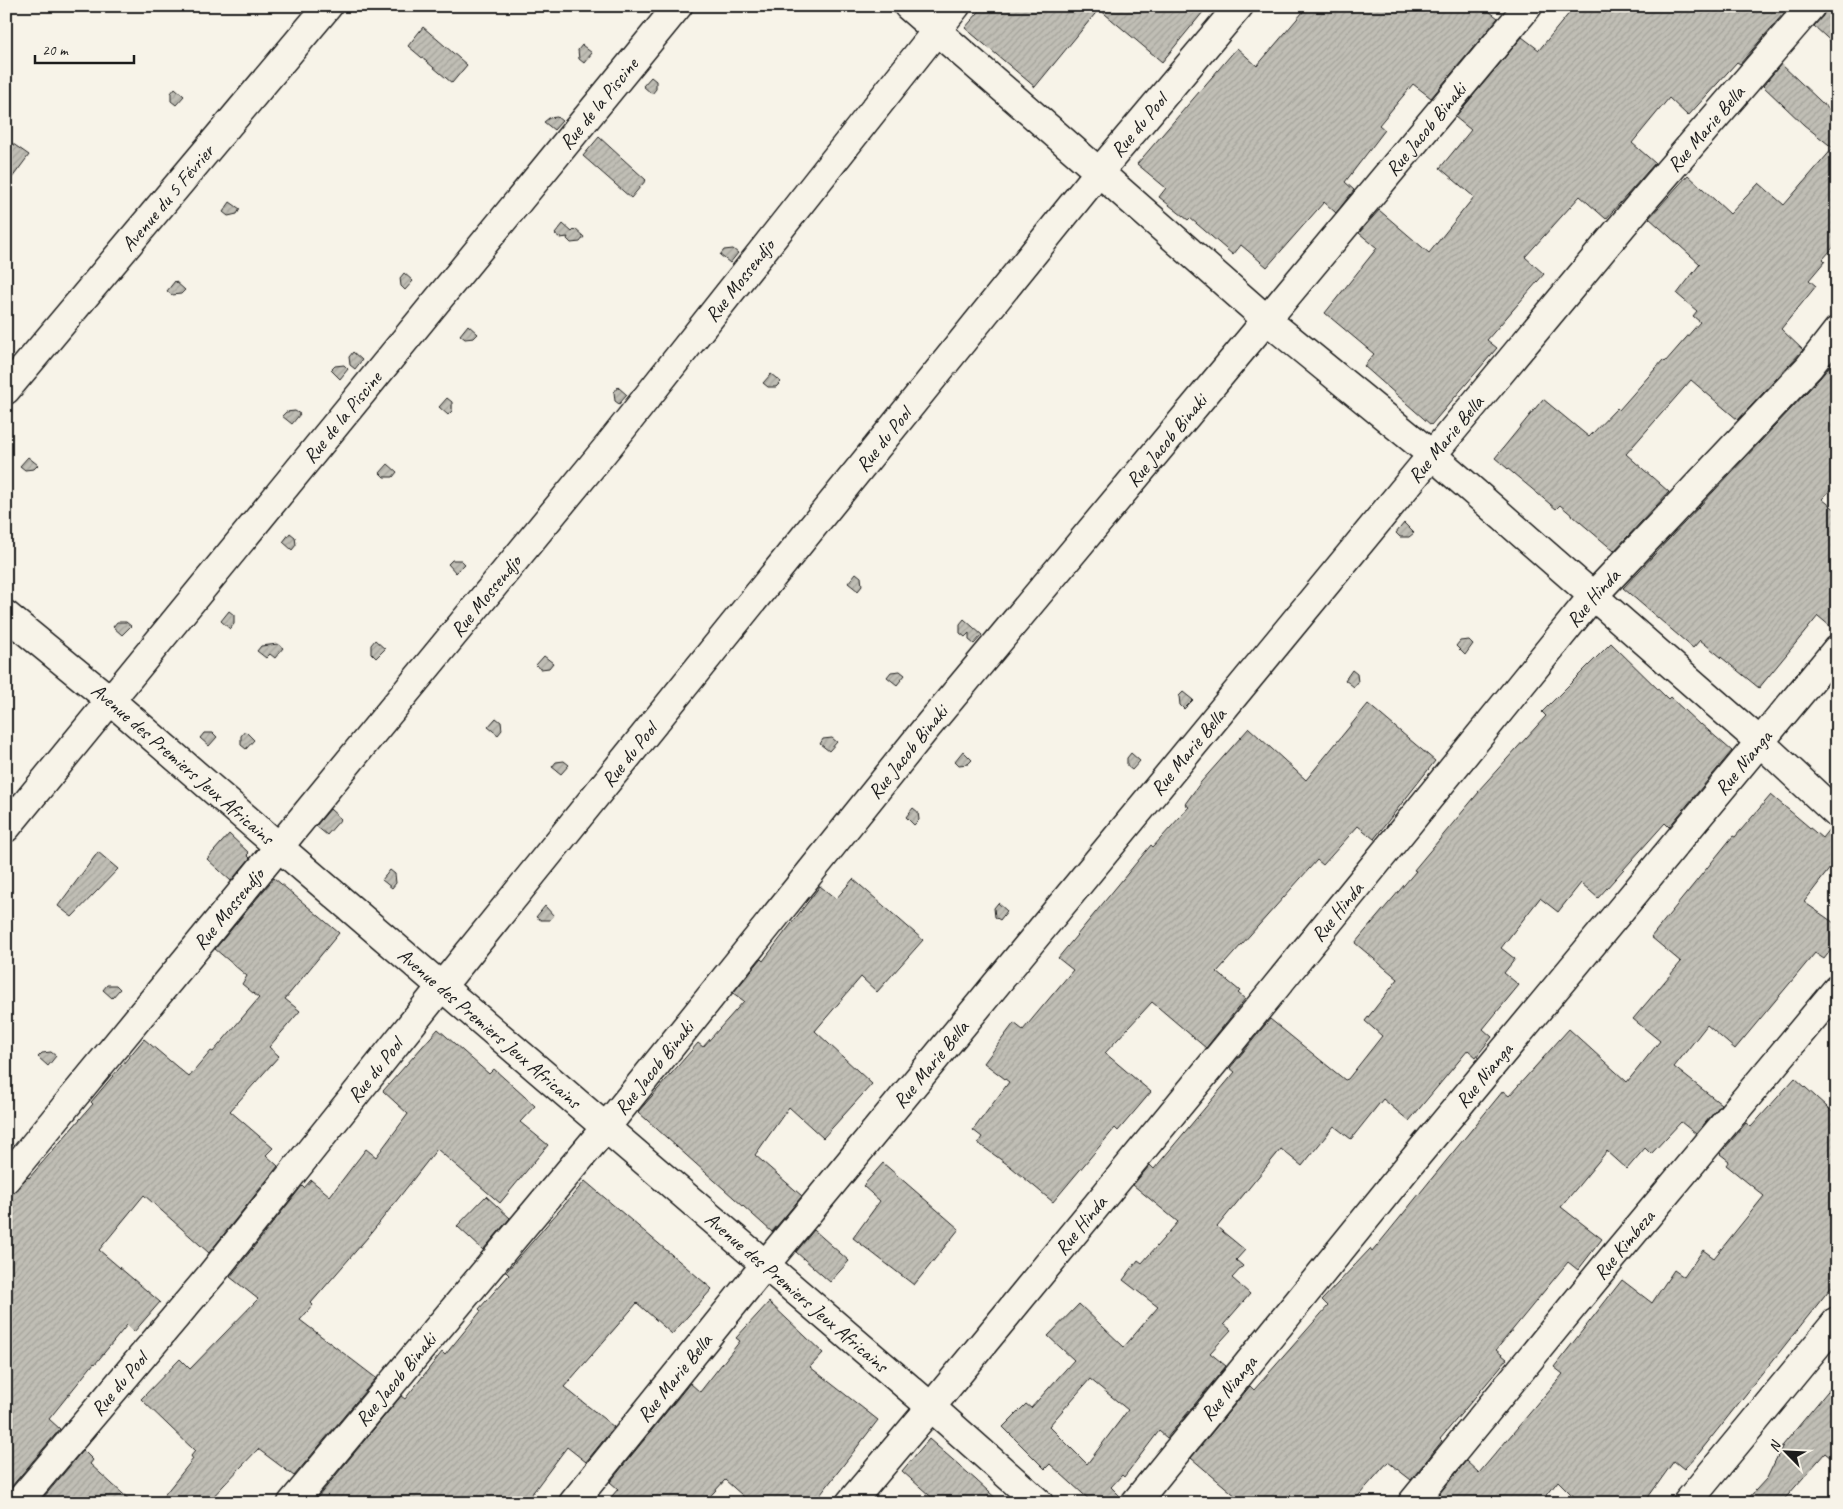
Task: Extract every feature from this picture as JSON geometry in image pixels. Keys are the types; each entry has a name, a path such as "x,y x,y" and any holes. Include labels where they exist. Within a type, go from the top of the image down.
{"street":[{"name":"Avenue du 5 Février","path":"6,390 328,6"},
{"name":"Rue de la Piscine","path":"6,828 678,6"},
{"path":"908,6 1267,320 1432,456 1760,742 1837,814"},
{"name":"Rue Mossendjo","path":"6,1179 610,444 956,6"},
{"name":"Rue du Pool","path":"18,1503 211,1276 442,986 1099,172 1239,6"},
{"name":"Rue Jacob Binaki","path":"292,1503 606,1128 923,732 1528,6"},
{"name":"Rue Marie Bella","path":"573,1503 765,1265 1642,202 1811,6"},
{"name":"Rue Hinda","path":"850,1503 1266,999 1592,597 1809,367 1837,331"},
{"name":"Avenue des Premiers Jeux Africains","path":"6,614 110,700 931,1407 1039,1503"},
{"name":"Rue Nianga","path":"1135,1503 1410,1164 1837,649"},
{"name":"Rue Kimbeza","path":"1412,1503 1837,989"},
{"path":"1687,1503 1837,1321"}],"building":[{"path":"984,6 1208,6 1162,62 1099,9 1035,87 965,28"},
{"path":"1308,6 1482,6 1498,18 1431,98 1413,84 1379,125 1385,130 1345,182 1354,190 1336,213 1324,202 1267,267 1241,245 1233,255 1190,218 1188,220 1159,197 1166,188 1137,164 1237,48 1257,66"},
{"path":"1575,6 1790,6 1740,64 1737,62 1688,116 1669,98 1632,143 1655,163 1606,219 1580,196 1525,257 1544,274 1487,340 1497,348 1431,425 1364,366 1374,354 1325,313 1377,248 1359,233 1379,210 1429,253 1474,197 1440,168 1471,130 1455,117 1522,37 1539,50"},
{"path":"1826,6 1837,6 1837,47 1814,26 1823,16"},
{"path":"423,27 467,65 452,83 408,46"},
{"path":"582,45 592,53 584,63 579,59 578,50"},
{"path":"1781,64 1837,117 1837,243 1823,259 1825,261 1809,280 1816,286 1781,329 1803,350 1738,420 1691,380 1626,454 1669,492 1614,551 1560,505 1556,509 1495,458 1543,399 1589,437 1617,408 1619,410 1700,322 1693,316 1697,311 1677,294 1700,264 1649,218 1688,175 1730,214 1759,183 1784,205 1833,148 1804,125 1763,86"},
{"path":"651,77 656,81 656,89 652,94 643,86"},
{"path":"175,88 184,96 176,105 171,101 171,93"},
{"path":"557,117 562,121 554,130 544,122 549,118"},
{"path":"599,137 646,180 631,198 583,156"},
{"path":"6,139 29,155 6,186"},
{"path":"230,202 240,209 237,214 228,216 223,212"},
{"path":"563,224 572,232 575,229 584,237 580,242 571,243 567,239 568,237 560,238 555,234"},
{"path":"733,249 738,253 730,263 720,255 724,250"},
{"path":"404,273 413,281 405,290 401,286 400,278"},
{"path":"175,281 185,290 181,294 172,295 167,291"},
{"path":"468,325 478,334 474,338 465,339 460,335"},
{"path":"353,352 362,360 355,369 350,365 349,357"},
{"path":"1837,357 1837,483 1822,499 1837,511 1837,632 1818,616 1759,688 1700,640 1693,648 1623,588 1820,378"},
{"path":"344,365 348,369 340,379 331,370 335,366"},
{"path":"771,374 781,382 776,387 768,387 763,383"},
{"path":"618,387 627,395 619,404 615,401 614,392"},
{"path":"447,398 452,402 452,411 448,415 439,407"},
{"path":"295,411 300,414 292,424 282,416 286,412"},
{"path":"28,457 38,465 34,469 25,470 20,466"},
{"path":"388,464 397,472 393,477 384,477 380,473"},
{"path":"1404,523 1414,533 1409,537 1400,537 1396,533"},
{"path":"290,533 295,537 296,545 292,550 283,542"},
{"path":"452,560 461,560 465,564 456,573 448,564"},
{"path":"856,573 861,577 862,586 858,591 848,583"},
{"path":"229,611 234,615 234,624 230,629 221,621"},
{"path":"964,619 982,635 974,644 969,640 969,633 965,637 960,633 960,624"},
{"path":"117,622 126,622 131,626 122,635 113,627"},
{"path":"375,640 385,649 376,658 371,653 371,645"},
{"path":"1469,640 1473,644 1465,655 1456,646 1460,641"},
{"path":"1611,643 1668,699 1670,697 1732,751 1669,827 1665,823 1598,898 1581,883 1558,912 1540,898 1501,948 1515,959 1504,973 1519,985 1483,1029 1492,1037 1476,1057 1468,1050 1409,1121 1383,1099 1351,1139 1334,1126 1302,1166 1281,1149 1217,1227 1245,1250 1236,1260 1243,1266 1232,1278 1250,1294 1224,1324 1231,1330 1210,1353 1226,1366 1167,1438 1159,1431 1124,1477 1122,1475 1111,1487 1121,1497 1120,1503 1093,1503 1050,1464 1045,1469 1003,1427 1026,1404 1031,1408 1074,1360 1048,1336 1079,1304 1124,1347 1158,1307 1123,1280 1138,1260 1142,1263 1178,1222 1133,1185 1150,1165 1154,1169 1235,1072 1230,1068 1270,1019 1345,1080 1348,1079 1382,1036 1365,1021 1398,979 1355,943 1416,871 1414,870 1478,791 1546,716 1542,712","holes":["1090,1379 1128,1410 1087,1464 1049,1426"]},
{"path":"278,644 283,648 275,658 270,654 266,658 257,651 261,646"},
{"path":"544,656 553,663 549,668 541,669 536,665"},
{"path":"1352,670 1357,674 1358,682 1354,687 1345,680"},
{"path":"900,671 905,675 897,685 887,677 891,672"},
{"path":"1183,692 1193,700 1184,709 1180,705 1179,696"},
{"path":"1368,704 1435,761 1374,839 1358,826 1323,865 1317,860 1217,972 1240,991 1238,993 1245,999 1206,1048 1152,1002 1105,1053 1151,1092 1118,1131 1115,1128 1053,1202 1011,1167 978,1143 982,1137 973,1130 1009,1082 984,1063 1014,1023 1023,1030 1073,970 1058,958 1151,845 1153,847 1189,807 1185,804 1201,782 1249,728 1306,780"},
{"path":"496,718 501,722 502,730 498,735 488,727"},
{"path":"245,731 254,740 246,749 241,745 241,736"},
{"path":"204,733 213,733 217,737 209,746 200,738"},
{"path":"832,738 837,742 829,751 820,744 823,739"},
{"path":"963,751 972,760 968,764 959,765 955,761"},
{"path":"1131,753 1140,761 1132,770 1127,766 1127,758"},
{"path":"564,761 569,765 561,774 552,767 556,762"},
{"path":"1771,795 1822,838 1830,828 1837,829 1837,859 1804,902 1837,925 1837,942 1824,959 1815,953 1735,1049 1707,1025 1674,1067 1721,1104 1696,1134 1681,1122 1651,1154 1645,1148 1627,1169 1607,1151 1561,1207 1602,1239 1578,1270 1568,1262 1496,1350 1507,1359 1440,1439 1442,1441 1411,1480 1388,1462 1352,1503 1244,1503 1191,1458 1250,1386 1254,1390 1328,1306 1322,1300 1370,1249 1372,1252 1503,1091 1509,1096 1569,1029 1627,1082 1660,1041 1633,1019 1681,962 1651,937 1733,836 1735,837"},
{"path":"913,808 918,812 919,820 914,825 906,817"},
{"path":"330,809 341,819 327,835 316,826"},
{"path":"229,834 249,853 247,855 250,858 231,881 207,859"},
{"path":"98,852 118,869 72,917 58,906"},
{"path":"390,870 395,874 396,883 392,888 382,880"},
{"path":"274,878 339,933 285,999 300,1011 269,1047 279,1056 230,1111 273,1148 266,1155 278,1166 209,1253 144,1195 99,1250 160,1302 134,1332 127,1325 94,1363 49,1419 60,1429 6,1493 6,1194 12,1193 29,1178 93,1104 91,1102 144,1039 189,1077 259,998 242,984 247,976 215,949"},
{"path":"853,879 923,940 877,992 861,977 815,1031 872,1084 823,1138 789,1107 755,1155 802,1196 772,1232 638,1112 698,1043 703,1047 744,1001 733,993 761,959 763,961 820,886 836,899"},
{"path":"998,903 1007,911 1000,920 995,917 994,908"},
{"path":"545,906 554,916 550,920 541,920 536,917"},
{"path":"107,985 116,985 120,989 112,998 103,990"},
{"path":"438,1029 489,1074 494,1069 535,1106 520,1122 548,1145 500,1203 437,1149 368,1237 311,1303 313,1305 300,1320 376,1378 294,1476 258,1449 207,1503 158,1503 193,1459 191,1456 195,1451 141,1399 180,1359 190,1369 258,1299 230,1277 302,1186 304,1188 311,1180 330,1196 366,1149 376,1157 408,1114 383,1091"},
{"path":"51,1052 56,1056 48,1066 38,1057 42,1053"},
{"path":"1795,1078 1837,1116 1837,1280 1699,1453 1684,1469 1674,1461 1644,1503 1583,1503 1558,1481 1541,1503 1439,1503 1435,1499 1466,1461 1479,1473 1563,1374 1554,1367 1622,1280 1652,1303 1674,1270 1684,1277 1703,1250 1714,1258 1764,1196 1726,1165 1729,1161 1720,1154 1746,1123 1751,1127"},
{"path":"883,1163 959,1229 914,1285 853,1238 880,1201 863,1186"},
{"path":"585,1181 712,1289 672,1334 637,1303 564,1387 614,1427 586,1462 567,1447 525,1503 313,1503 401,1396 405,1399 442,1352 445,1355 481,1311 479,1309 509,1275 506,1272"},
{"path":"486,1196 510,1218 483,1250 457,1226"},
{"path":"814,1230 849,1261 830,1282 796,1252"},
{"path":"769,1302 823,1353 810,1367 878,1420 814,1503 751,1503 725,1480 704,1503 606,1503 618,1489 610,1482 690,1383 700,1392 740,1341 736,1338"},
{"path":"1837,1380 1837,1463 1825,1453 1781,1503 1744,1503 1767,1478 1783,1445"},
{"path":"929,1439 1001,1503 938,1503 902,1471"},
{"path":"83,1450 93,1460 90,1464 133,1503 39,1503"}]}
